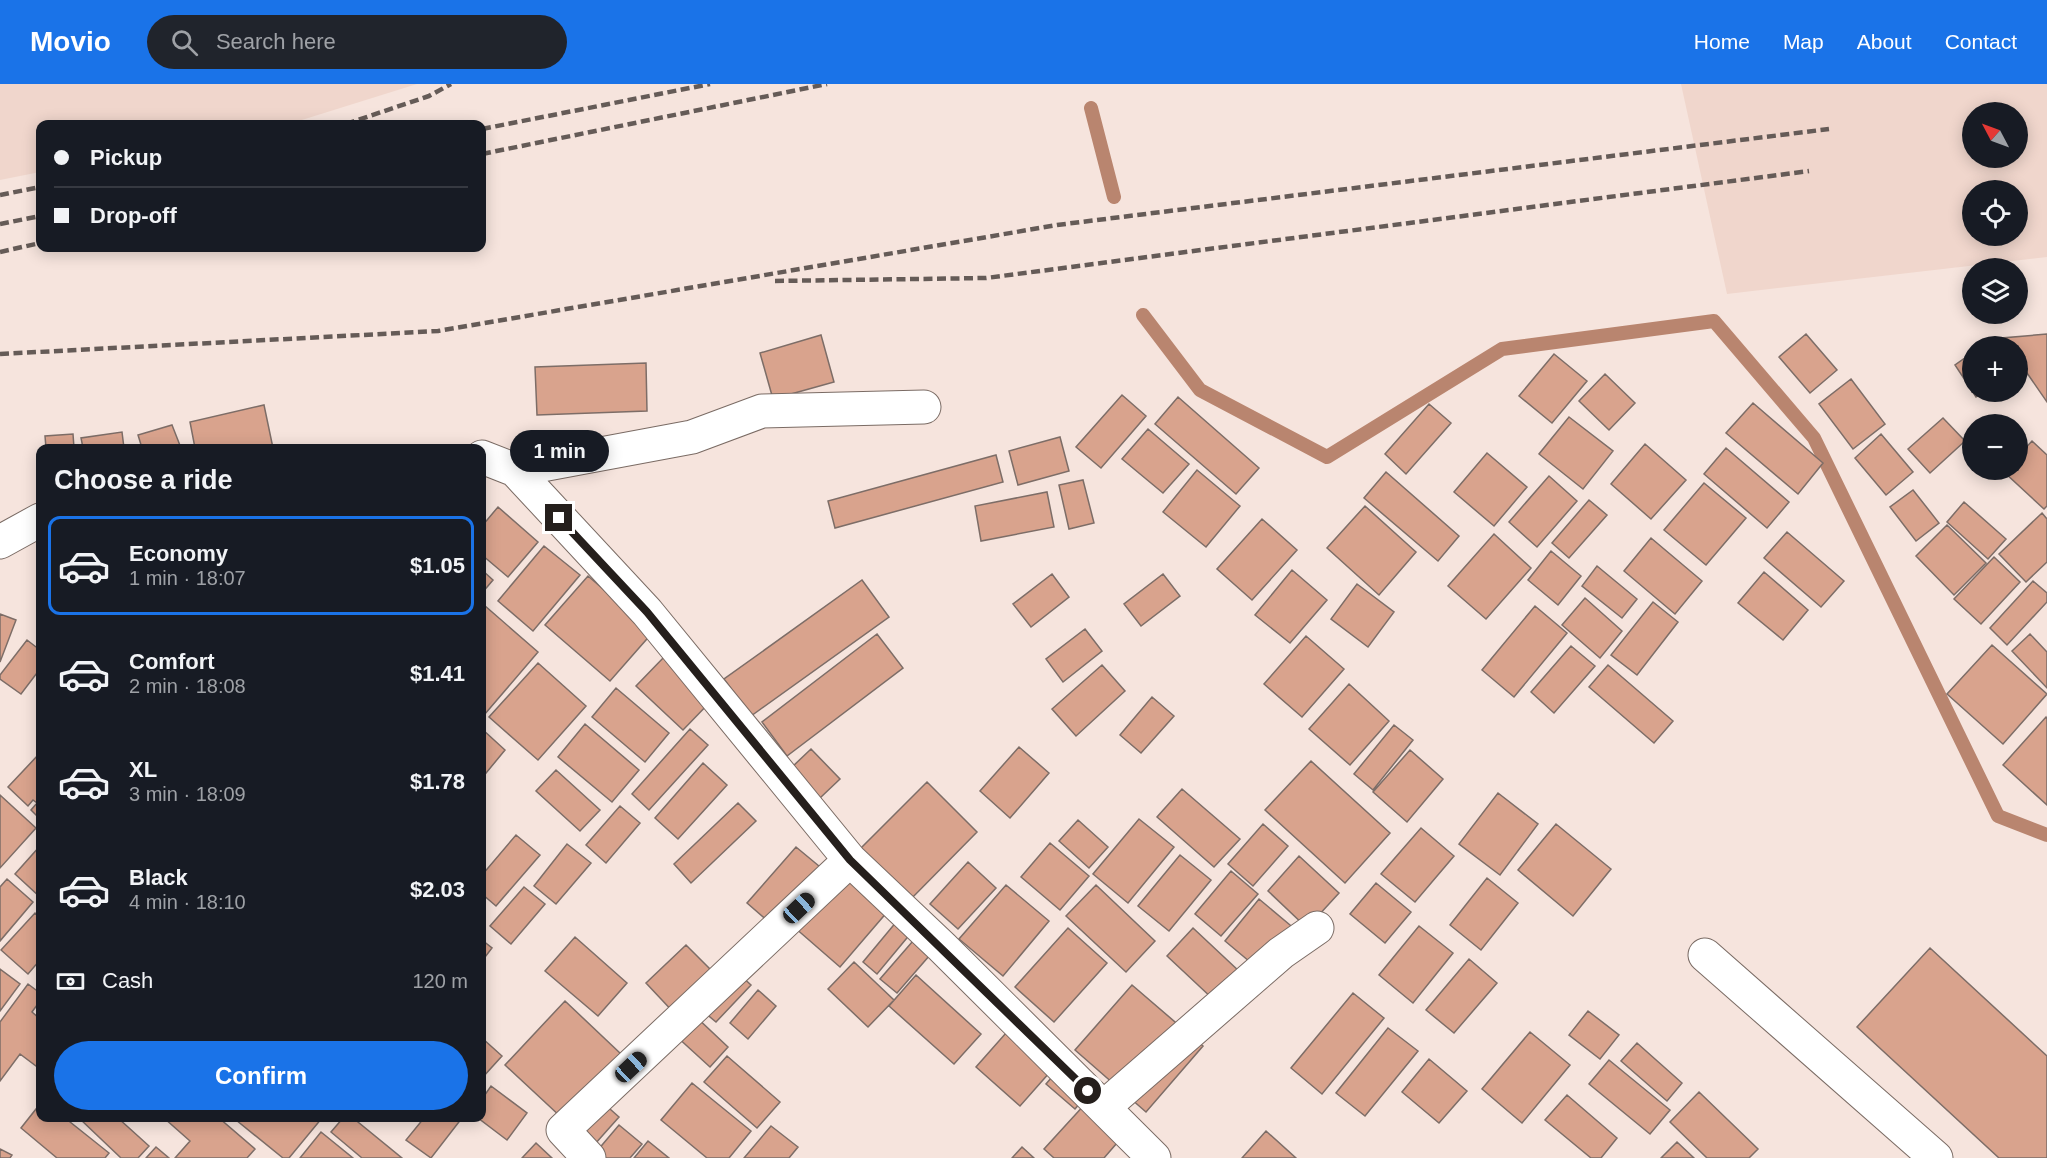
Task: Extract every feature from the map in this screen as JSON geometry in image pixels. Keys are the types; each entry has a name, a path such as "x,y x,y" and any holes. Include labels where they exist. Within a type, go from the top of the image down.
{"street":[{"path":"514,470 692,437 762,411 924,407"},
{"path":"486,459 514,470 647,612 850,860 1154,1158"},
{"path":"0,542 36,522"},
{"path":"589,1158 563,1130 850,860"},
{"path":"1104,1107 1281,953 1317,928"},
{"path":"1705,955 1936,1158"}],"shaded area":[{"path":"0,84 417,84 302,120 36,120 36,173 0,180"},
{"path":"1681,84 2047,84 2047,257 2028,259 1962,258 1962,267 1727,294"}],"building":[{"path":"1806,334 1837,370 1810,393 1779,357"},
{"path":"2047,334 2047,402 2028,374 2028,336 2024,336"},
{"path":"821,335 834,382 773,399 760,353"},
{"path":"1554,354 1587,381 1552,423 1519,396"},
{"path":"1962,360 1962,376 1955,365"},
{"path":"646,363 647,411 537,415 535,367"},
{"path":"1605,374 1635,403 1609,430 1579,401"},
{"path":"1851,379 1885,424 1853,449 1819,404"},
{"path":"1122,395 1146,416 1101,468 1076,447"},
{"path":"1178,397 1259,468 1236,494 1155,424"},
{"path":"1753,403 1823,463 1798,494 1726,433"},
{"path":"1429,404 1451,423 1406,474 1385,454"},
{"path":"264,405 272,444 194,444 190,422"},
{"path":"1569,417 1613,451 1583,489 1539,454"},
{"path":"1943,418 1962,438 1962,444 1930,473 1908,449"},
{"path":"172,425 179,444 141,444 138,435"},
{"path":"1148,429 1189,464 1163,493 1122,459"},
{"path":"122,432 124,444 82,444 81,438"},
{"path":"73,434 74,444 46,444 45,436"},
{"path":"1881,434 1913,472 1886,495 1855,458"},
{"path":"1060,437 1069,471 1018,485 1009,451"},
{"path":"2032,441 2047,455 2047,506 2044,509 2013,480 2028,480 2028,445"},
{"path":"1645,444 1686,480 1651,519 1611,484"},
{"path":"1726,448 1789,502 1767,528 1704,474"},
{"path":"1487,453 1527,487 1494,526 1454,492"},
{"path":"996,455 1003,482 835,528 828,501"},
{"path":"1197,470 1240,506 1206,547 1163,512"},
{"path":"1386,472 1459,536 1438,561 1364,498"},
{"path":"1549,476 1577,501 1537,547 1509,522"},
{"path":"1083,480 1094,523 1069,529 1059,485"},
{"path":"1704,483 1746,518 1706,565 1664,530"},
{"path":"1913,490 1939,523 1916,541 1890,507"},
{"path":"1047,492 1054,527 981,541 975,506"},
{"path":"1589,500 1607,515 1569,558 1552,543"},
{"path":"1964,502 2006,539 1988,559 1947,522"},
{"path":"1365,506 1416,552 1379,595 1327,548"},
{"path":"498,507 538,542 508,577 486,558 486,521"},
{"path":"2042,513 2047,519 2047,562 2026,582 1999,554"},
{"path":"1262,519 1297,550 1252,600 1217,569"},
{"path":"1947,525 1986,563 1954,595 1916,556"},
{"path":"1787,532 1844,581 1821,607 1764,558"},
{"path":"1494,534 1531,568 1486,619 1448,586"},
{"path":"1651,538 1702,581 1675,614 1624,571"},
{"path":"544,546 580,575 533,631 498,601"},
{"path":"1551,551 1581,576 1558,605 1528,580"},
{"path":"1994,557 2020,582 1981,624 1954,599"},
{"path":"1597,566 1637,599 1622,618 1582,586"},
{"path":"1292,570 1327,600 1290,643 1255,615"},
{"path":"1764,572 1808,610 1783,640 1738,603"},
{"path":"486,574 493,580 486,588"},
{"path":"1052,574 1069,597 1031,627 1013,604"},
{"path":"1163,574 1180,596 1141,626 1124,604"},
{"path":"588,576 653,632 610,681 545,625"},
{"path":"862,580 889,617 751,716 724,679"},
{"path":"2033,581 2047,593 2047,602 2007,645 1990,628"},
{"path":"1357,584 1394,612 1368,647 1331,619"},
{"path":"1585,598 1622,631 1600,658 1562,625"},
{"path":"1653,602 1678,622 1637,675 1611,655"},
{"path":"1535,606 1567,633 1514,697 1482,670"},
{"path":"486,607 538,652 486,713"},
{"path":"0,614 16,620 0,662"},
{"path":"1085,629 1102,651 1063,682 1046,659"},
{"path":"877,634 903,668 787,756 762,722"},
{"path":"2030,634 2047,652 2047,688 2012,651"},
{"path":"1306,636 1344,669 1302,717 1264,684"},
{"path":"27,640 36,647 36,674 21,694 0,679 0,675"},
{"path":"1992,645 2047,694 2003,744 1947,694"},
{"path":"1571,646 1595,666 1554,713 1531,692"},
{"path":"665,656 712,700 683,730 636,686"},
{"path":"538,663 586,706 538,760 489,717"},
{"path":"1102,665 1125,691 1076,736 1052,709"},
{"path":"1608,665 1673,721 1654,743 1589,687"},
{"path":"1349,684 1389,721 1350,765 1309,729"},
{"path":"616,688 669,733 645,762 592,717"},
{"path":"1152,697 1174,716 1141,753 1120,735"},
{"path":"2046,717 2047,719 2047,805 2003,765"},
{"path":"585,724 639,770 612,802 558,757"},
{"path":"1394,725 1413,740 1373,790 1354,774"},
{"path":"690,729 708,745 649,810 632,794"},
{"path":"486,733 505,750 486,773"},
{"path":"1019,747 1049,773 1010,818 980,791"},
{"path":"811,749 840,779 820,798 791,768"},
{"path":"1410,750 1443,779 1407,822 1373,792"},
{"path":"36,757 36,802 33,800 28,806 8,787"},
{"path":"1311,761 1390,833 1345,883 1265,810"},
{"path":"703,763 727,785 678,839 655,818"},
{"path":"556,770 600,810 580,831 536,791"},
{"path":"927,782 977,832 908,902 857,852"},
{"path":"1182,789 1240,839 1214,867 1157,817"},
{"path":"1498,793 1538,824 1500,875 1459,844"},
{"path":"0,795 36,828 0,868"},
{"path":"738,803 756,821 691,883 674,864"},
{"path":"36,804 36,815 31,810"},
{"path":"620,806 640,823 606,863 586,845"},
{"path":"1139,819 1174,847 1128,903 1093,874"},
{"path":"1078,820 1108,847 1089,868 1059,841"},
{"path":"1263,824 1288,846 1253,886 1228,864"},
{"path":"1556,824 1611,869 1573,916 1518,870"},
{"path":"1421,828 1454,856 1415,902 1381,874"},
{"path":"516,835 540,855 496,906 486,897 486,870"},
{"path":"1050,843 1089,876 1060,910 1021,877"},
{"path":"567,844 591,863 556,904 534,886"},
{"path":"796,847 825,871 776,928 747,903"},
{"path":"36,850 36,893 15,874"},
{"path":"1180,855 1211,880 1169,931 1138,906"},
{"path":"1299,856 1339,893 1307,928 1268,891"},
{"path":"968,862 996,888 958,929 930,904"},
{"path":"842,871 888,911 840,967 794,927"},
{"path":"1231,871 1258,894 1221,936 1195,914"},
{"path":"1487,878 1518,903 1481,950 1450,925"},
{"path":"7,879 33,902 0,941 0,887"},
{"path":"1376,883 1411,912 1385,943 1350,914"},
{"path":"1006,885 1049,921 1003,976 959,939"},
{"path":"1096,885 1155,941 1126,972 1066,916"},
{"path":"524,887 545,904 511,944 490,926"},
{"path":"1259,899 1296,930 1262,972 1225,941"},
{"path":"35,913 36,965 28,974 1,950"},
{"path":"902,915 916,927 877,974 863,962"},
{"path":"1419,926 1453,953 1413,1003 1379,975"},
{"path":"1068,928 1107,963 1054,1022 1015,987"},
{"path":"1193,928 1256,987 1230,1015 1167,956"},
{"path":"919,934 936,948 897,993 880,979"},
{"path":"575,937 627,983 598,1016 545,971"},
{"path":"486,943 492,948 486,956"},
{"path":"686,945 717,976 676,1015 646,983"},
{"path":"1930,948 2047,1056 2047,1158 1999,1158 1857,1027"},
{"path":"1469,959 1497,983 1454,1033 1426,1010"},
{"path":"854,962 894,1000 868,1027 828,989"},
{"path":"0,969 20,984 0,1011"},
{"path":"739,974 751,985 716,1022 704,1012"},
{"path":"916,975 981,1034 954,1064 889,1006"},
{"path":"28,984 36,990 36,1006 32,1012 36,1016 36,1066 20,1054 0,1081 0,1022"},
{"path":"1132,985 1203,1046 1146,1112 1075,1050"},
{"path":"758,990 776,1006 748,1039 730,1023"},
{"path":"1353,993 1384,1018 1322,1094 1291,1068"},
{"path":"565,1001 621,1054 562,1118 505,1065"},
{"path":"1588,1011 1619,1035 1600,1059 1569,1035"},
{"path":"694,1015 728,1047 710,1067 675,1035"},
{"path":"1388,1028 1418,1051 1365,1116 1336,1093"},
{"path":"1530,1032 1570,1065 1522,1123 1482,1089"},
{"path":"1006,1033 1050,1072 1020,1106 976,1067"},
{"path":"486,1042 502,1056 486,1074"},
{"path":"1637,1043 1682,1083 1667,1101 1621,1061"},
{"path":"727,1056 780,1102 757,1128 704,1082"},
{"path":"1429,1059 1467,1091 1439,1123 1402,1092"},
{"path":"1609,1060 1670,1110 1650,1134 1589,1084"},
{"path":"1058,1070 1087,1095 1075,1109 1046,1084"},
{"path":"692,1083 751,1131 729,1158 707,1158 661,1120"},
{"path":"491,1086 527,1113 507,1140 483,1122 486,1122 486,1093"},
{"path":"1699,1092 1758,1149 1749,1158 1707,1158 1670,1122"},
{"path":"1567,1095 1617,1138 1601,1158 1591,1158 1545,1120"},
{"path":"601,1101 619,1117 595,1144 576,1127"},
{"path":"1086,1103 1123,1136 1104,1158 1054,1158 1044,1149"},
{"path":"36,1109 36,1122 70,1122 109,1153 105,1158 57,1158 21,1128"},
{"path":"83,1122 122,1122 149,1146 138,1158 121,1158"},
{"path":"169,1122 224,1122 255,1149 247,1158 175,1158 190,1141"},
{"path":"238,1122 319,1122 289,1158 283,1158"},
{"path":"340,1122 358,1122 402,1158 362,1158 331,1132"},
{"path":"421,1122 459,1122 431,1158 406,1140"},
{"path":"619,1125 642,1144 630,1158 605,1158 597,1151"},
{"path":"771,1126 798,1147 789,1158 744,1158"},
{"path":"1266,1131 1296,1158 1242,1158"},
{"path":"321,1132 353,1158 300,1158"},
{"path":"648,1141 669,1158 634,1158"},
{"path":"1677,1142 1694,1158 1661,1158"},
{"path":"536,1143 552,1158 522,1158"},
{"path":"156,1147 169,1158 146,1158"},
{"path":"1022,1147 1034,1158 1012,1158"},
{"path":"0,1149 12,1155 10,1158 0,1158"}],"waterway":[{"path":"1091,108 1114,197"},
{"path":"1143,315 1200,390 1327,457 1502,349 1714,321 1814,438 1998,816 2047,835"}],"railway":[{"path":"358,120 429,96 451,84"},
{"path":"486,128 710,84"},
{"path":"486,153 827,84"},
{"path":"0,354 438,331 1057,225 1829,129"},
{"path":"775,281 986,278 1809,171"},
{"path":"0,195 36,188"},
{"path":"0,224 36,217"},
{"path":"0,252 36,244"}],"route":[{"path":"559,518 647,612 850,860 1088,1091"}]}
